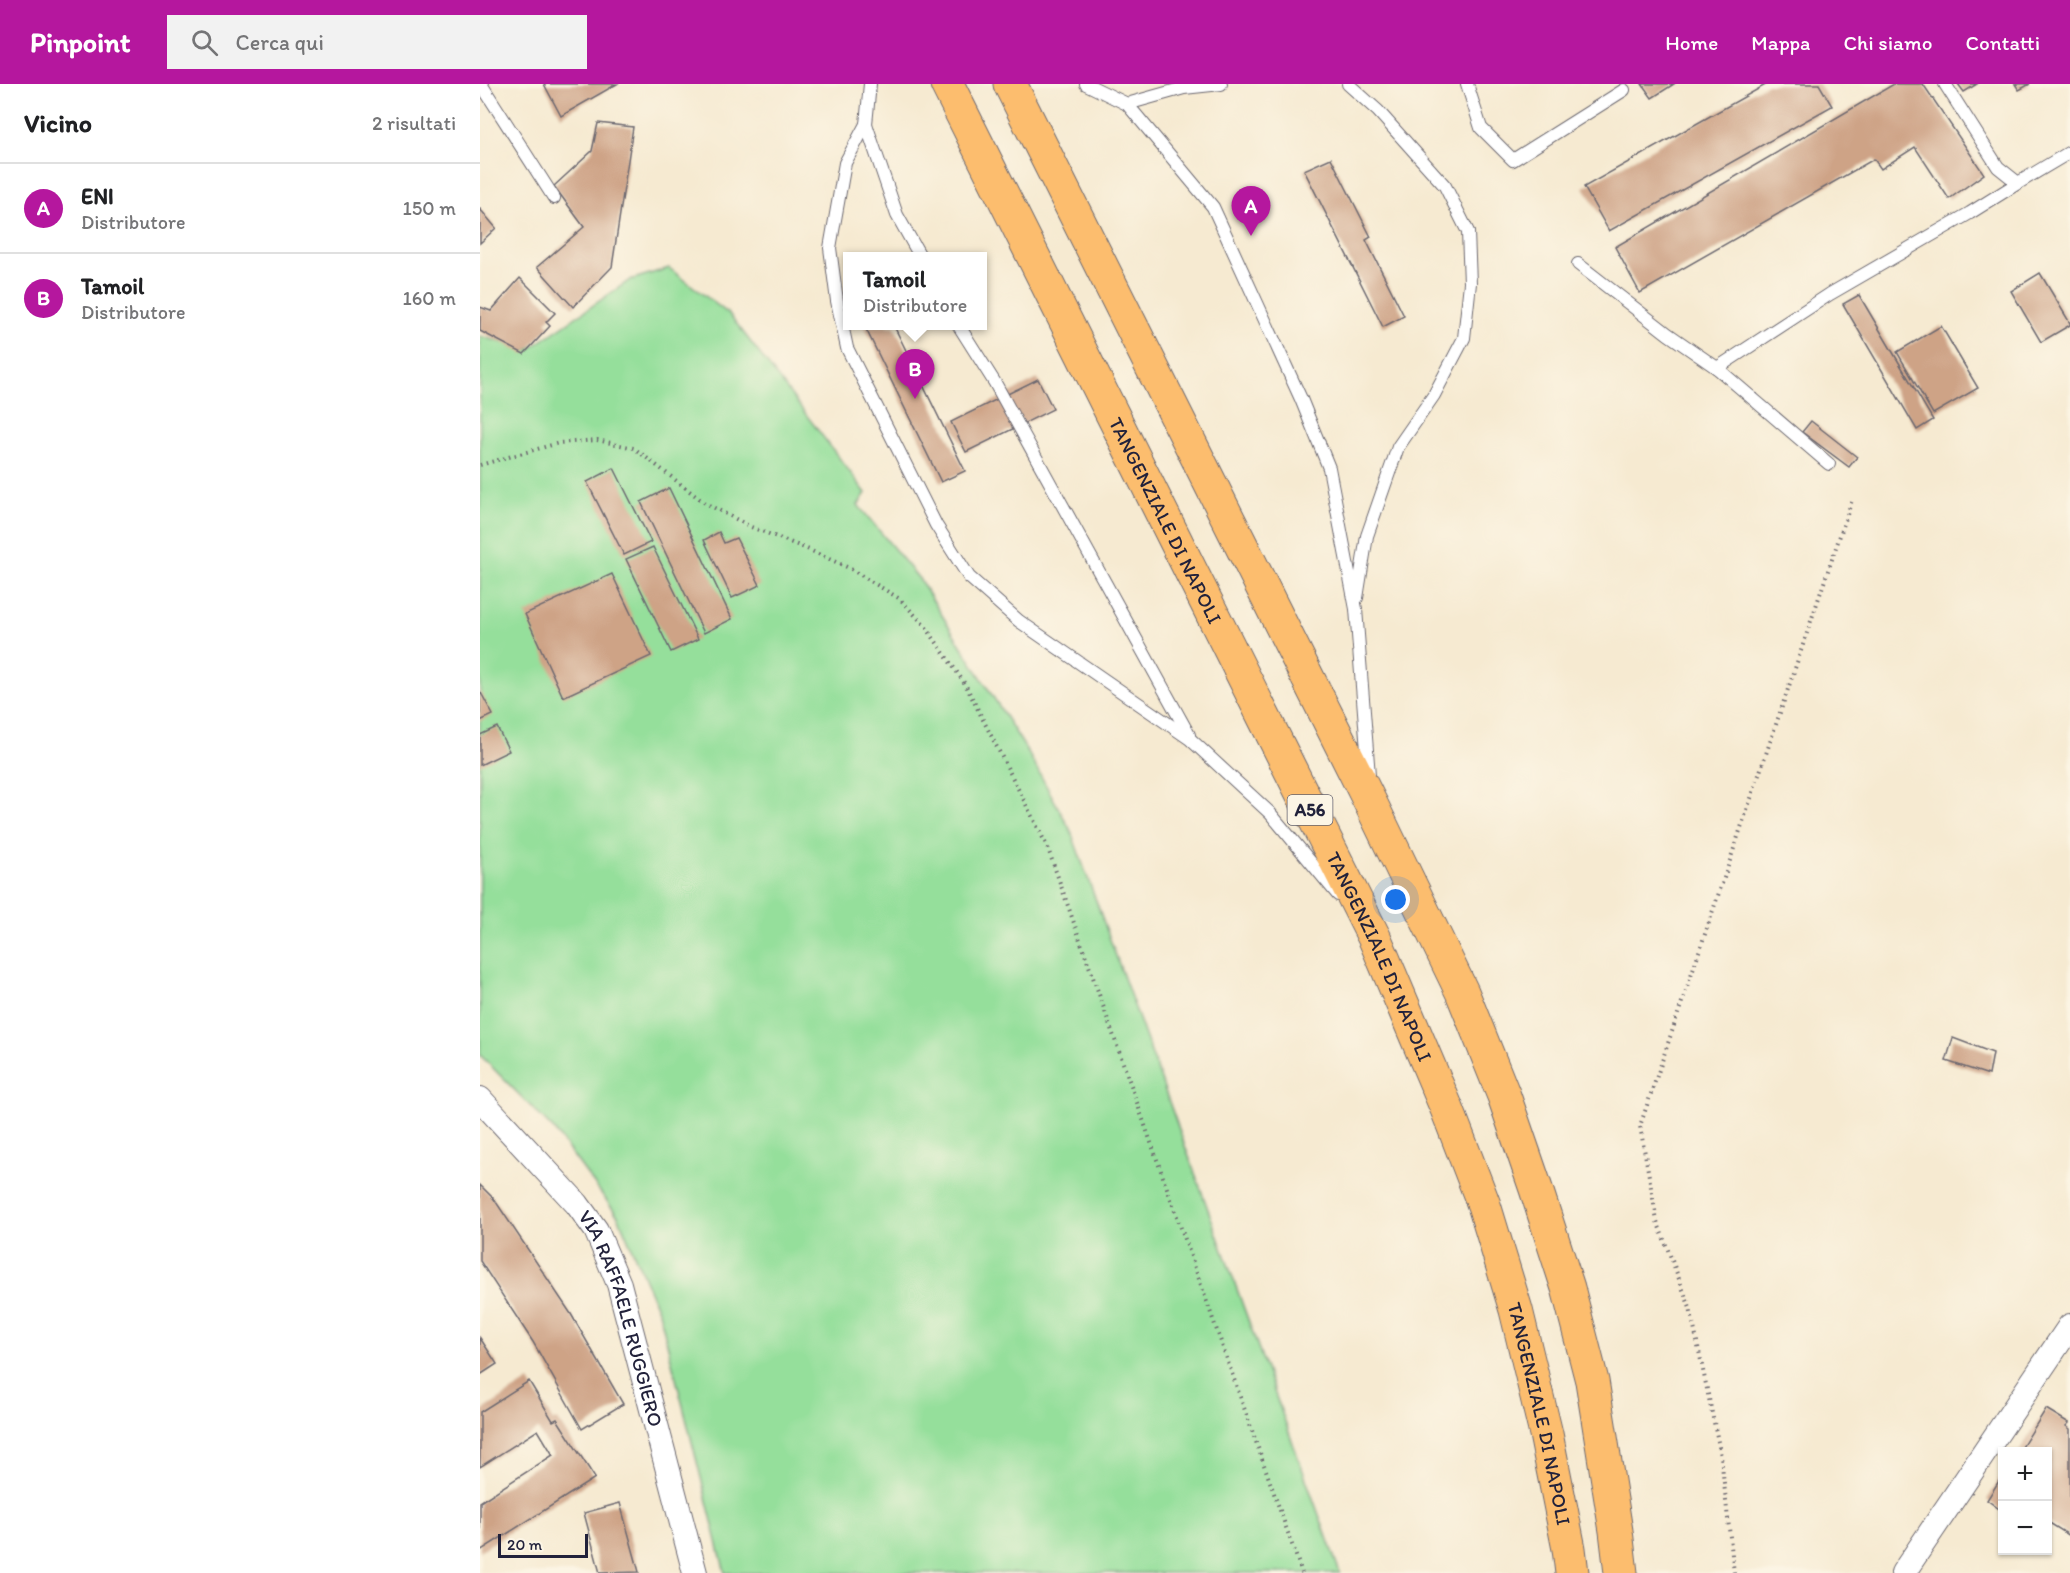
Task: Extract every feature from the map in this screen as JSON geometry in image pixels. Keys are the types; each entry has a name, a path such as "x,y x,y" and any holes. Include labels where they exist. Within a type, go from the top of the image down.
{"highway":[{"name":"TANGENZIALE DI NAPOLI","path":"947,84 1374,939 1448,1109 1485,1205 1516,1310 1546,1434 1572,1573"},
{"path":"1010,84 1371,804 1462,992 1504,1096 1568,1288 1592,1381 1621,1573"}],"street":[{"name":"VIA RAFFAELE RUGGIERO","path":"480,1099 576,1204 596,1230 608,1253 619,1284 696,1573"},
{"path":"1903,1573 2070,1326"}],"lane":[{"path":"481,84 554,198"},
{"path":"870,84 867,124 897,214 918,252"},
{"path":"1086,84 1127,104 1214,207 1301,399 1329,468 1356,609 1371,804"},
{"path":"1127,104 1184,88 1221,84"},
{"path":"1348,84 1378,111 1445,186 1468,232 1470,273 1464,338 1434,395 1398,447 1367,536 1356,609"},
{"path":"1467,84 1481,128 1513,160 1624,90"},
{"path":"1945,84 1998,167 2018,183"},
{"path":"843,329 830,248 845,163 867,124"},
{"path":"1717,368 1830,294 2070,152"},
{"path":"1578,264 1668,334 1717,368 1829,464"},
{"path":"843,330 847,348 936,525 969,577 1019,621 1190,739 1270,813 1374,939"},
{"path":"962,330 995,383 1190,739"}],"path":[{"path":"480,465 559,443 597,440 634,448 705,503 751,527 849,568 900,599 926,627 965,684 1047,846 1302,1573"},
{"path":"1734,1573 1721,1456 1690,1308 1657,1221 1640,1126 1852,500"}],"green space":[{"path":"669,268 730,315 866,493 858,505 920,580 1027,751 1070,829 1340,1573 725,1573 660,1315 618,1216 554,1130 480,1055 480,336 528,350 630,280"}],"building":[{"path":"544,84 617,84 561,116"},
{"path":"1642,84 1674,84 1652,98"},
{"path":"1767,84 1819,84 1832,106 1609,231 1584,187"},
{"path":"1894,84 1923,84 1984,174 1949,199 1915,147 1881,169 1874,159 1640,293 1615,247"},
{"path":"1958,84 1977,84 1964,92"},
{"path":"2015,84 2030,84 2019,90"},
{"path":"598,123 633,127 612,267 573,307 537,267 584,227 554,186 592,151"},
{"path":"1331,158 1371,237 1366,240 1404,316 1383,327 1304,170"},
{"path":"480,209 496,228 480,243"},
{"path":"2040,273 2070,323 2041,342 2011,291"},
{"path":"520,278 555,313 546,322 550,326 524,354 480,331 480,307 491,311"},
{"path":"1859,295 1933,420 1917,430 1843,304"},
{"path":"1941,326 1978,388 1933,414 1897,352"},
{"path":"866,330 896,330 965,471 941,482"},
{"path":"1038,379 1053,409 966,452 951,422"},
{"path":"1811,421 1857,457 1849,467 1802,432"},
{"path":"614,468 651,542 624,555 587,482"},
{"path":"669,488 732,619 704,633 641,502"},
{"path":"719,532 724,543 736,538 760,585 732,598 704,540"},
{"path":"653,547 698,639 671,652 626,559"},
{"path":"612,574 651,656 563,697 525,614"},
{"path":"480,691 493,715 480,721"},
{"path":"497,727 509,751 480,765 480,735"},
{"path":"1953,1038 1993,1053 1989,1075 1946,1061"},
{"path":"480,1185 494,1199 571,1314 623,1404 582,1429 533,1342 480,1261"},
{"path":"480,1338 497,1364 480,1375"},
{"path":"529,1381 553,1421 557,1419 595,1478 480,1551 480,1502 553,1455 538,1430 480,1467 480,1412"},
{"path":"2046,1409 2069,1423 2066,1426 2070,1429 2070,1536 2052,1525 2052,1447 2022,1447"},
{"path":"1998,1482 1998,1508 1987,1500"},
{"path":"620,1503 639,1572 600,1573 584,1513"}],"place":[{"name":"ENI","path":"1251,236"},
{"name":"Tamoil","path":"915,399"}]}
